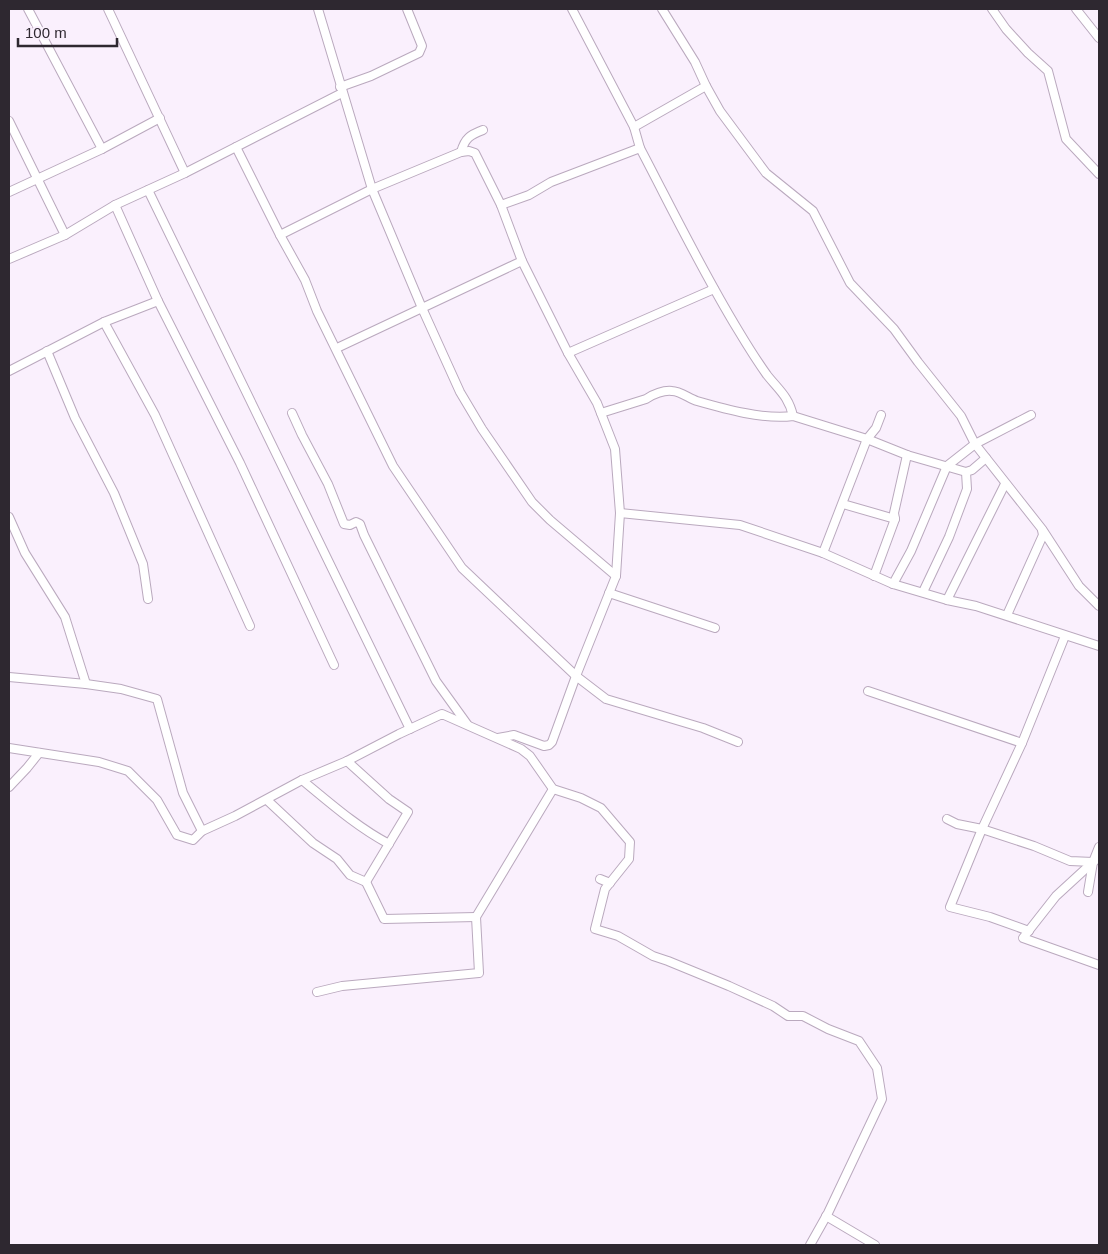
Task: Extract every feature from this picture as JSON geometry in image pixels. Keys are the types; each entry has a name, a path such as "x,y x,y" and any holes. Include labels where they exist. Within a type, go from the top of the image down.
{"street":[{"path":"28,9 102,149"},
{"path":"108,9 186,172"},
{"path":"318,9 372,189 460,392 514,478 532,502 550,520 616,576"},
{"path":"9,260 65,235 115,205 236,147 341,90 416,56 421,52 422,46 408,9"},
{"path":"572,9 634,127 640,148 714,288 744,340 768,376 782,390 791,405 794,416"},
{"path":"662,9 695,62 720,111 766,173 813,210 850,283 894,329 961,416 975,444 1042,530 1079,586 1099,606"},
{"path":"992,9 1006,29 1048,71 1066,139 1099,174"},
{"path":"1076,9 1099,38"},
{"path":"634,127 706,86"},
{"path":"9,192 102,149 160,118"},
{"path":"9,121 65,235"},
{"path":"461,152 463,143 468,136 483,130"},
{"path":"236,147 305,280 317,311 337,348 392,466 462,568 576,676 606,699 704,728 738,742"},
{"path":"501,205 529,195 551,182 640,148"},
{"path":"280,235 372,189 461,152 469,151 475,154 501,205 522,262 568,353 597,403 615,449 620,513 616,576 552,742 544,746 514,735 505,735 498,738"},
{"path":"148,190 410,729"},
{"path":"115,205 158,301 240,463 334,665"},
{"path":"337,348 522,262"},
{"path":"568,353 714,288"},
{"path":"9,371 104,322 158,301"},
{"path":"104,322 155,415 250,626"},
{"path":"47,351 75,418 114,493 143,564 148,599"},
{"path":"601,413 653,395 673,391 689,399 726,410 783,417 794,416 867,439 908,455 966,472 972,470 986,458"},
{"path":"292,413 328,484 344,524 350,525 356,522 360,524 436,681 469,725"},
{"path":"823,553 867,439 876,428 881,415"},
{"path":"894,584 911,551 947,466 975,444 1031,415"},
{"path":"874,576 894,519 908,455"},
{"path":"923,592 949,536 967,488 966,472"},
{"path":"947,600 1005,484"},
{"path":"843,504 894,519"},
{"path":"620,513 740,525 823,553 894,584 1007,615 1099,646"},
{"path":"9,517 12,530 25,553 65,616 86,684"},
{"path":"1007,615 1043,535 1042,530"},
{"path":"609,593 714,628"},
{"path":"1029,931 990,917 950,907 982,829 1022,743 1065,636"},
{"path":"9,677 86,684 121,689 157,698 183,794 202,832"},
{"path":"868,691 1022,743"},
{"path":"9,748 99,762 128,771 157,800 177,835 192,840 202,832 267,800 302,780 348,761 442,714 522,749 530,756 553,789 581,798 601,808 630,842 629,859 605,889 595,929 618,936 653,956 729,986 773,1006 788,1016 804,1016 828,1029 860,1041 877,1068 882,1099 826,1216 810,1245"},
{"path":"9,786 39,753"},
{"path":"348,761 389,799 408,812 366,882"},
{"path":"302,780 349,819 388,844"},
{"path":"317,992 350,985 478,974 476,917 553,789"},
{"path":"267,800 313,843 337,859 350,876 366,882 384,919 476,917"},
{"path":"947,819 957,824 982,829 1034,846 1070,861 1096,860"},
{"path":"1088,892 1099,846"},
{"path":"1096,860 1056,896 1023,938 1099,965"},
{"path":"600,879 610,883"},
{"path":"826,1216 875,1245"}]}
